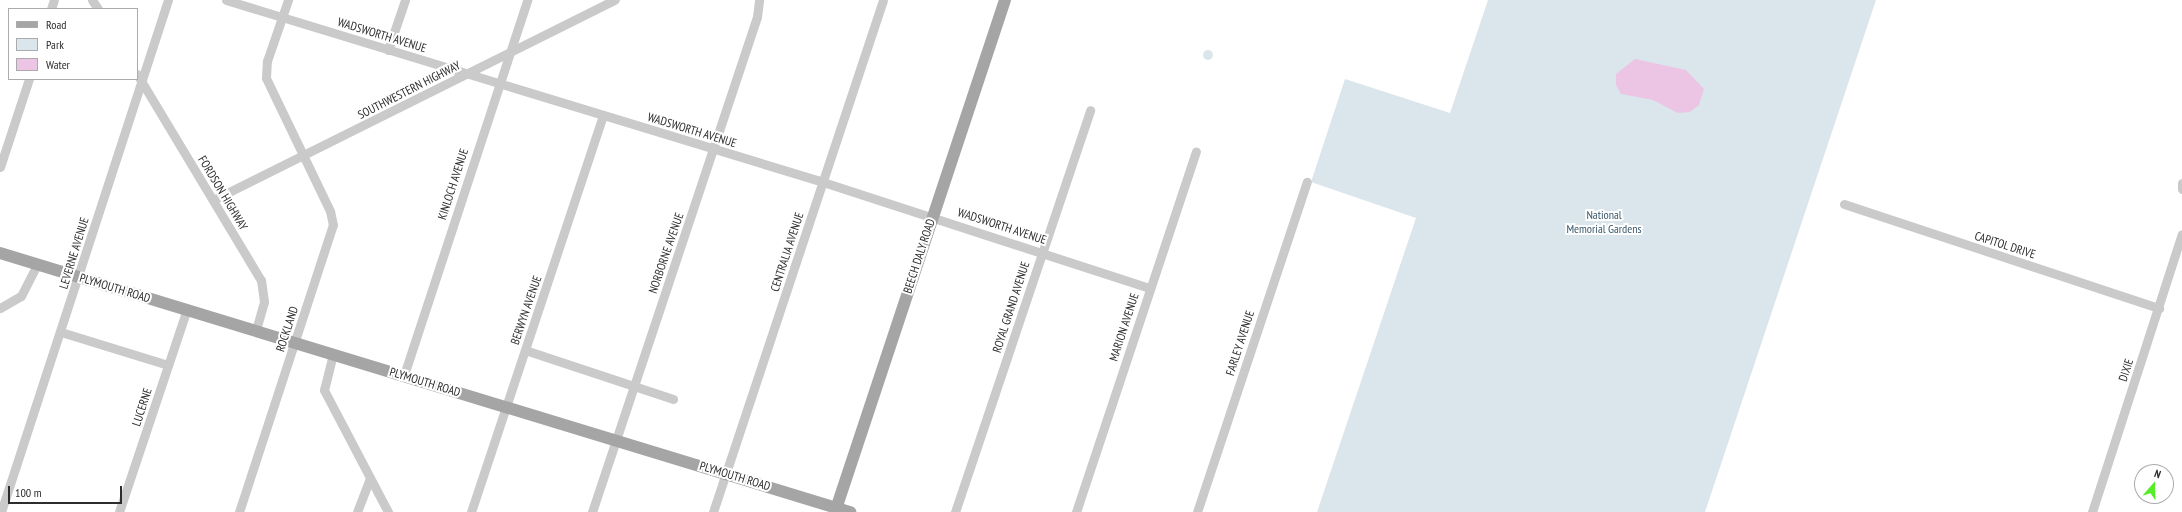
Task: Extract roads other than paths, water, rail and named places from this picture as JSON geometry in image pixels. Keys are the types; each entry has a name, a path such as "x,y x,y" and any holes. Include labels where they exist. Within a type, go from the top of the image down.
{"main road":[{"name":"BEECH DALY ROAD","path":"836,510 1005,0"},
{"name":"PLYMOUTH ROAD","path":"0,252 294,343 726,473 836,510 850,512"}],"street":[{"name":"LEVERNE AVENUE","path":"1,512 61,332 139,77 168,0"},
{"name":"WADSWORTH AVENUE","path":"226,0 823,182 1150,288"},
{"name":"ROCKLAND","path":"239,512 333,225 330,212 266,78 267,61 288,0"},
{"path":"388,50 405,0"},
{"name":"KINLOCH AVENUE","path":"404,375 527,0"},
{"name":"SOUTHWESTERN HIGHWAY","path":"213,200 615,0"},
{"name":"NORBORNE AVENUE","path":"592,512 714,149 757,17 759,0"},
{"name":"CENTRALIA AVENUE","path":"713,512 883,0"},
{"name":"FORDSON HIGHWAY","path":"139,77 262,284 264,302 256,330"},
{"path":"0,167 28,80"},
{"name":"ROYAL GRAND AVENUE","path":"955,512 1090,110"},
{"name":"BERWYN AVENUE","path":"471,512 603,115"},
{"name":"MARION AVENUE","path":"1076,512 1196,151"},
{"name":"FARLEY AVENUE","path":"1197,512 1307,182"},
{"path":"2182,183 2182,189"},
{"name":"CAPITOL DRIVE","path":"1844,204 2159,308"},
{"name":"DIXIE","path":"2092,512 2182,234"},
{"path":"0,308 21,296 37,264"},
{"name":"LUCERNE","path":"119,512 187,309"},
{"path":"61,332 168,365"},
{"path":"525,350 634,384 673,399"},
{"path":"332,354 324,390 388,512"},
{"path":"357,512 370,478"}],"water":[{"path":"1635,59 1686,70 1704,89 1699,105 1690,112 1678,113 1653,100 1621,94 1616,85 1616,74"}],"park label":[{"name":"National Memorial Gardens","path":"1604,222"}]}
